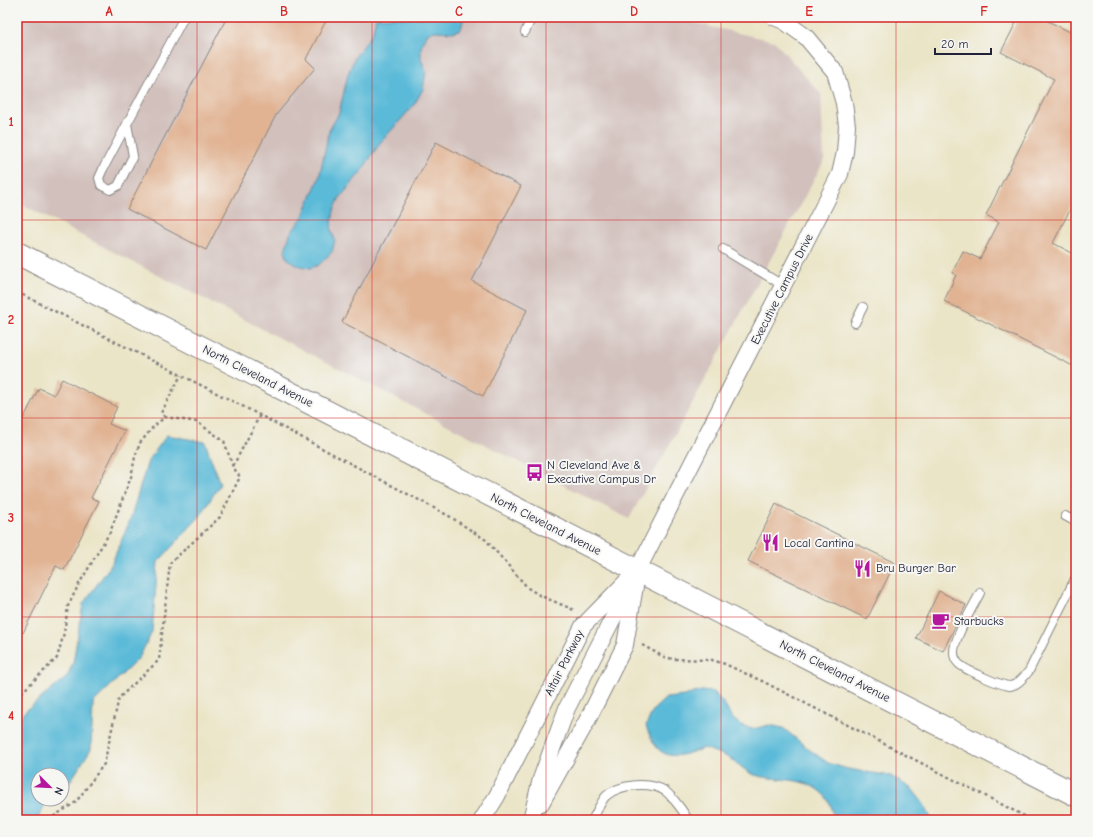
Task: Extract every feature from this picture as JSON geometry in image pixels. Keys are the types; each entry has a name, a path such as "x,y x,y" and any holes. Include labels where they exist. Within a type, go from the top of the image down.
{"main road":[{"name":"North Cleveland Avenue","path":"17,253 1076,795"}],"street":[{"name":"Executive Campus Drive","path":"531,820 541,779 553,744 568,708 608,626 638,571 840,174 845,152 847,126 844,103 835,72 806,37 784,21 774,17"},
{"path":"531,820 588,719 625,645 638,571"},
{"name":"Altair Parkway","path":"482,820 497,796 583,626 638,571"}],"lane":[{"path":"127,124 133,156 118,186 110,190 101,185 99,178 127,124 184,17"},
{"path":"526,32 532,17"},
{"path":"723,250 784,286"},
{"path":"855,323 864,307"},
{"path":"1065,516 1076,522"},
{"path":"980,593 954,645 954,655 958,664 998,684 1010,686 1021,681 1029,671 1076,577"},
{"path":"592,820 606,796 625,786 647,785 665,791 683,811 688,820"}],"path":[{"path":"17,292 260,415 449,516 486,540 528,588 539,595 559,603"},
{"path":"48,820 76,802 104,764 119,698 159,660 170,563 220,517 240,477 233,467 224,442 197,422 165,417 161,413 181,375"},
{"path":"233,467 260,415"},
{"path":"17,697 57,658 64,633 68,606 110,532 131,477 135,457 140,443 154,426 165,417"},
{"path":"646,647 664,657 673,659 712,660 725,664 769,685 1032,820"}],"shaded area":[{"path":"17,17 667,17 774,41 821,94 824,161 629,519 17,202"}],"water":[{"path":"376,17 464,17 461,29 453,32 434,31 426,35 421,47 421,59 426,72 423,89 414,105 380,143 361,172 339,199 334,211 331,229 335,240 332,252 319,265 310,268 296,265 287,258 285,250 290,234 302,218 319,178 329,131 339,113 348,74 355,57 373,31"},
{"path":"167,435 205,442 220,484 201,515 158,562 152,632 139,658 93,703 91,749 70,782 70,767 30,767 30,807 44,807 37,820 17,820 17,725 23,713 67,677 73,663 83,604 111,565 130,520 148,461"},
{"path":"701,691 714,692 724,704 732,718 741,725 753,729 769,725 783,728 828,763 848,769 891,776 912,789 924,804 932,820 833,820 831,807 824,795 816,788 807,784 790,780 761,777 752,774 721,754 704,748 675,756 661,752 656,746 646,726 653,710 666,698 684,696"}],"building":[{"path":"227,17 328,17 306,59 315,68 276,115 206,250 127,209"},
{"path":"1019,17 1040,17 1076,35 1076,198 1053,243 1076,255 1076,360 1073,366 944,301 956,275 952,273 963,251 980,259 999,222 986,215 1054,79 1001,52"},
{"path":"436,142 521,186 472,281 527,310 483,396 342,322"},
{"path":"62,379 117,407 109,424 125,431 91,498 99,501 64,570 56,566 23,633 17,630 17,431 39,388 54,395"},
{"path":"776,504 895,563 867,619 748,561"},
{"name":"Starbucks","path":"939,591 966,605 943,651 916,638"}],"place":[{"name":"N Cleveland Ave & Executive Campus Dr","path":"534,472"},
{"name":"Local Cantina","path":"771,543"},
{"name":"Bru Burger Bar","path":"863,568"},
{"name":"Starbucks","path":"941,621"}]}
